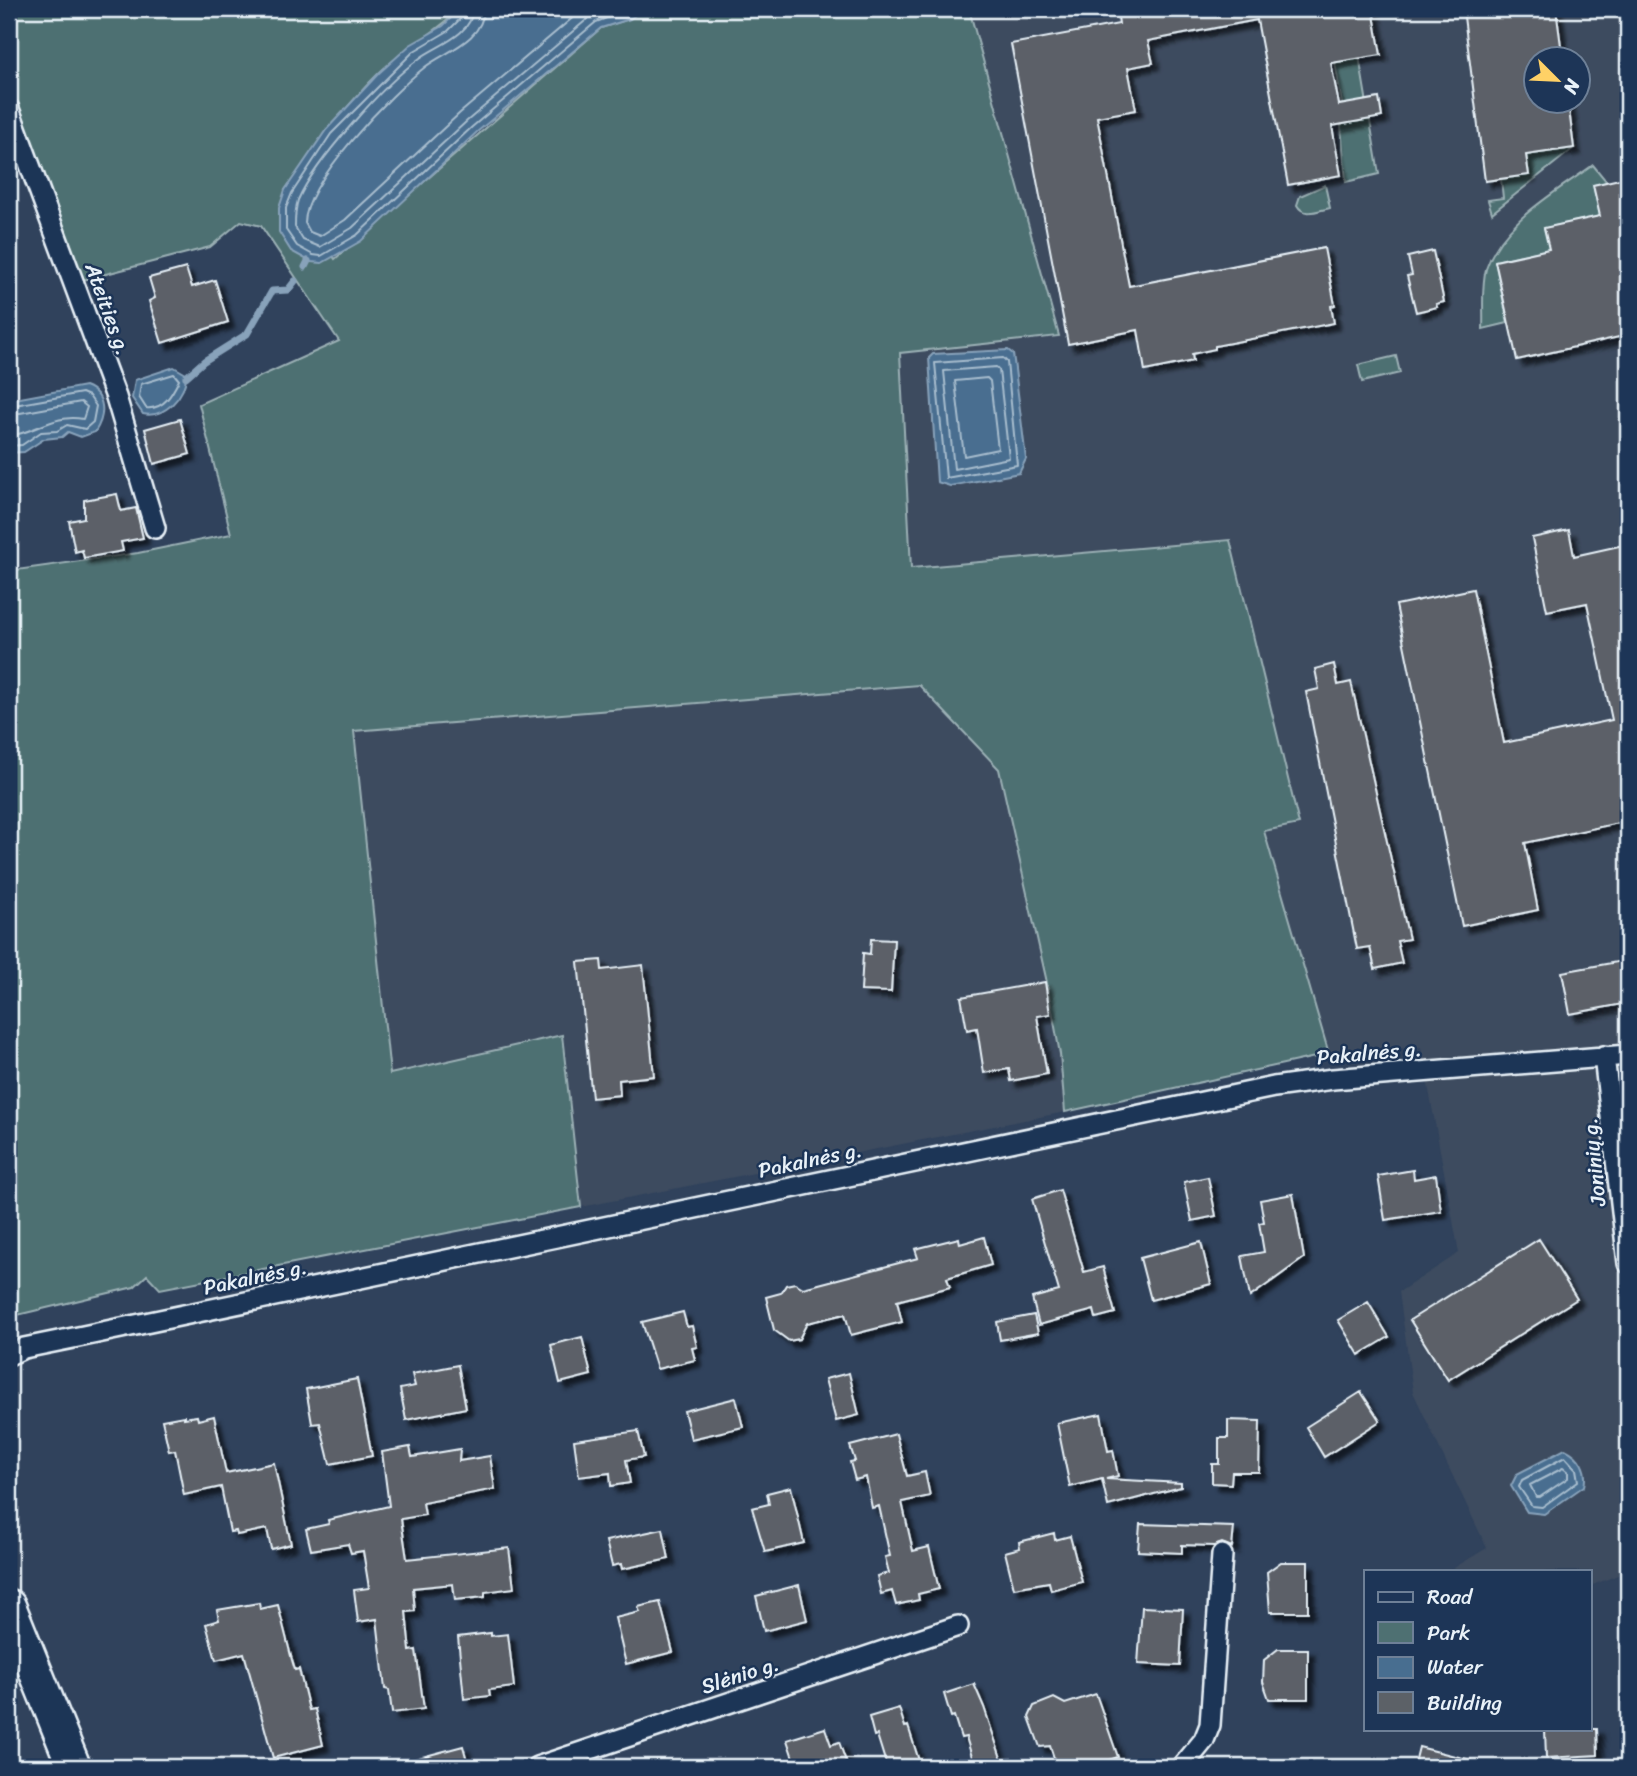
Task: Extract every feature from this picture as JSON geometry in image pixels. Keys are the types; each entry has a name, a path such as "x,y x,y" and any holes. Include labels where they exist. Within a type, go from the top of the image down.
{"main road":[{"path":"9,1606 74,1767"}],"street":[{"name":"Ateities g.","path":"9,109 116,397 155,528"},
{"name":"Pakalnės g.","path":"14,1350 1274,1087 1333,1079 1628,1055"},
{"name":"Joninių g.","path":"1604,1056 1628,1263"},
{"path":"1182,1767 1204,1741 1209,1725 1222,1555"},
{"name":"Slėnio g.","path":"537,1767 958,1626"}],"shaded area":[{"path":"969,9 1628,9 1628,1571 1592,1585 1592,1570 1451,1570 1487,1548 1413,1392 1399,1292 1459,1253 1421,1047 1329,1054 1264,831 1299,824 1230,540 911,569 900,353 1059,335"},
{"path":"919,685 999,769 1046,978 1060,1054 1065,1112 581,1207 562,1035 390,1075 354,731"}],"green space":[{"path":"9,9 460,9 390,63 366,86 285,190 335,259 601,28 629,19 643,9 969,9 1059,336 900,353 911,568 1230,540 1299,824 1264,831 1329,1054 1065,1112 1060,1054 1046,978 999,769 919,685 354,731 390,1074 562,1035 581,1207 160,1289 147,1275 134,1287 9,1317 9,571 138,553 231,534 199,404 339,341 261,226 241,221 210,247 75,282 9,109"},
{"path":"1326,9 1356,9 1353,21 1379,174 1346,182 1341,126 1345,122"},
{"path":"1574,148 1492,213 1488,200 1503,198 1501,179 1526,155"},
{"path":"1593,165 1607,182 1593,185 1600,216 1545,228 1549,249 1495,261 1508,323 1483,329 1484,276 1504,236 1531,210"},
{"path":"1325,185 1330,208 1312,212 1300,209 1297,205 1300,196"},
{"path":"1396,356 1400,373 1362,382 1358,365"}],"water":[{"path":"460,9 643,9 630,19 601,28 477,132 361,241 322,263 311,262 291,251 279,232 279,208 285,190 326,130 379,73 410,45 443,26"},
{"path":"1008,350 1013,354 1026,459 1019,473 950,486 937,482 929,358 933,354"},
{"path":"174,367 186,374 183,390 166,409 151,415 143,414 132,398 135,380"},
{"path":"85,386 97,394 102,406 101,419 95,432 81,437 68,432 62,437 44,439 24,452 9,453 9,400"},
{"path":"1565,1449 1575,1455 1582,1464 1584,1486 1544,1514 1527,1512 1511,1486 1517,1474"}],"building":[{"path":"1117,9 1373,9 1381,55 1331,63 1339,105 1379,98 1382,117 1332,126 1341,175 1288,185 1257,20 1148,41 1153,63 1128,68 1136,110 1097,117 1129,286 1324,248 1335,305 1331,306 1334,323 1215,346 1215,349 1192,354 1193,361 1145,371 1138,330 1068,344 1011,44 1119,24"},
{"path":"1463,9 1556,9 1561,46 1522,46 1522,116 1570,116 1574,148 1526,155 1529,175 1485,181"},
{"path":"1628,177 1628,335 1517,360 1495,261 1549,249 1544,228 1600,216 1593,185"},
{"path":"1433,251 1444,302 1436,304 1437,307 1416,312 1407,276 1412,275 1408,257"},
{"path":"186,268 192,287 215,280 228,322 162,343 149,301 155,298 149,278"},
{"path":"180,419 190,454 154,464 145,429"},
{"path":"117,494 121,511 136,508 143,538 121,542 123,551 84,558 82,550 75,552 69,521 84,518 84,500"},
{"path":"1569,530 1574,556 1628,544 1628,821 1525,843 1538,910 1462,926 1396,605 1473,589 1504,743 1612,720 1587,603 1547,611 1532,538"},
{"path":"1334,664 1338,685 1351,682 1409,939 1397,941 1402,963 1375,969 1370,947 1357,949 1306,692 1319,689 1315,669"},
{"path":"871,939 894,940 891,992 861,991 863,953 870,954"},
{"path":"601,960 602,970 643,965 654,1076 619,1080 620,1095 592,1098 578,962"},
{"path":"1628,960 1628,1003 1570,1014 1562,972"},
{"path":"1045,982 1050,1014 1037,1016 1047,1074 1011,1081 1009,1069 984,1073 977,1028 967,1030 961,997"},
{"path":"1413,1170 1414,1179 1436,1175 1441,1211 1385,1220 1378,1176"},
{"path":"1208,1177 1216,1216 1192,1221 1184,1182"},
{"path":"1060,1190 1084,1272 1103,1267 1115,1313 1096,1318 1094,1310 1039,1325 1032,1298 1059,1291 1032,1199"},
{"path":"1293,1194 1304,1258 1250,1297 1242,1256 1264,1252 1259,1223 1264,1222 1260,1200"},
{"path":"984,1237 991,1265 947,1278 950,1287 897,1301 902,1322 851,1335 845,1314 807,1323 799,1339 789,1341 774,1330 766,1297 781,1293 786,1285 795,1283 803,1288 918,1258 915,1249 959,1238 960,1244"},
{"path":"1539,1239 1577,1299 1448,1380 1410,1320"},
{"path":"1201,1242 1211,1284 1151,1300 1140,1258"},
{"path":"1368,1302 1389,1337 1359,1355 1338,1320"},
{"path":"683,1312 687,1327 692,1326 697,1347 692,1348 695,1360 657,1369 642,1322"},
{"path":"1034,1315 1038,1333 1000,1340 997,1322"},
{"path":"582,1337 591,1375 560,1383 551,1345"},
{"path":"458,1365 466,1408 406,1420 400,1389 415,1386 412,1374"},
{"path":"849,1373 859,1415 836,1421 825,1379"},
{"path":"357,1379 372,1456 330,1464 320,1423 312,1424 306,1389"},
{"path":"1361,1392 1380,1421 1324,1457 1306,1427"},
{"path":"736,1398 743,1427 691,1439 684,1411"},
{"path":"1101,1414 1108,1451 1113,1450 1118,1476 1106,1479 1181,1483 1181,1487 1108,1506 1102,1479 1070,1487 1057,1423"},
{"path":"197,1416 198,1420 214,1416 226,1473 274,1463 291,1544 271,1549 267,1529 237,1535 236,1531 230,1532 221,1487 184,1495 175,1450 169,1451 162,1420"},
{"path":"1228,1420 1260,1421 1259,1472 1232,1472 1231,1484 1212,1483 1212,1464 1219,1464 1219,1438 1228,1438"},
{"path":"638,1431 644,1457 626,1460 630,1483 611,1486 610,1473 579,1477 574,1440"},
{"path":"896,1434 907,1476 925,1472 930,1496 902,1502 913,1551 929,1547 939,1589 918,1594 919,1600 896,1605 892,1591 881,1594 877,1576 889,1573 885,1557 890,1556 879,1506 872,1508 866,1477 855,1480 850,1462 855,1461 850,1446"},
{"path":"410,1447 412,1457 460,1449 459,1461 490,1456 495,1489 423,1503 425,1515 401,1519 407,1559 509,1548 514,1588 485,1592 485,1597 455,1600 453,1584 413,1588 415,1611 406,1612 410,1651 416,1650 424,1709 392,1713 389,1690 385,1689 377,1619 358,1622 354,1590 369,1588 363,1551 351,1553 348,1544 311,1550 306,1529 329,1524 328,1520 389,1506 382,1452"},
{"path":"791,1487 804,1543 765,1552 752,1508 769,1504 767,1493"},
{"path":"1140,1524 1234,1527 1232,1547 1222,1543 1214,1546 1182,1545 1182,1553 1138,1551"},
{"path":"663,1529 669,1559 622,1569 621,1564 612,1566 606,1541"},
{"path":"1054,1533 1055,1540 1070,1536 1082,1582 1051,1590 1049,1582 1014,1588 1005,1552 1020,1548 1019,1542"},
{"path":"1281,1562 1308,1562 1308,1612 1270,1612 1267,1572"},
{"path":"799,1585 807,1620 764,1631 756,1596"},
{"path":"660,1602 673,1652 626,1664 615,1618 640,1612 638,1607"},
{"path":"259,1603 260,1609 278,1605 295,1670 299,1669 309,1710 315,1709 323,1745 273,1758 244,1653 216,1660 206,1624 219,1620 217,1610"},
{"path":"1142,1607 1183,1609 1180,1666 1138,1664"},
{"path":"491,1633 491,1636 508,1634 514,1687 489,1690 490,1696 464,1699 458,1637"},
{"path":"1278,1649 1308,1649 1308,1699 1269,1699 1263,1682 1264,1660"},
{"path":"974,1684 1004,1767 975,1767 966,1737 961,1738 954,1716 951,1717 944,1694"},
{"path":"1096,1694 1118,1757 1088,1767 1057,1767 1050,1746 1040,1747 1029,1717 1034,1706 1054,1698 1065,1704"},
{"path":"899,1708 905,1727 908,1726 921,1767 887,1767 877,1735 874,1736 869,1717"},
{"path":"825,1728 831,1745 839,1742 848,1767 796,1767 787,1740"},
{"path":"1597,1729 1598,1755 1546,1758 1545,1730"},
{"path":"463,1746 468,1764 456,1767 408,1767 407,1761"},
{"path":"1419,1747 1471,1760 1470,1767 1414,1767"}],"waterway":[{"path":"305,267 308,261"},
{"path":"186,377 204,361 247,334 272,291 288,290 295,281"}]}
